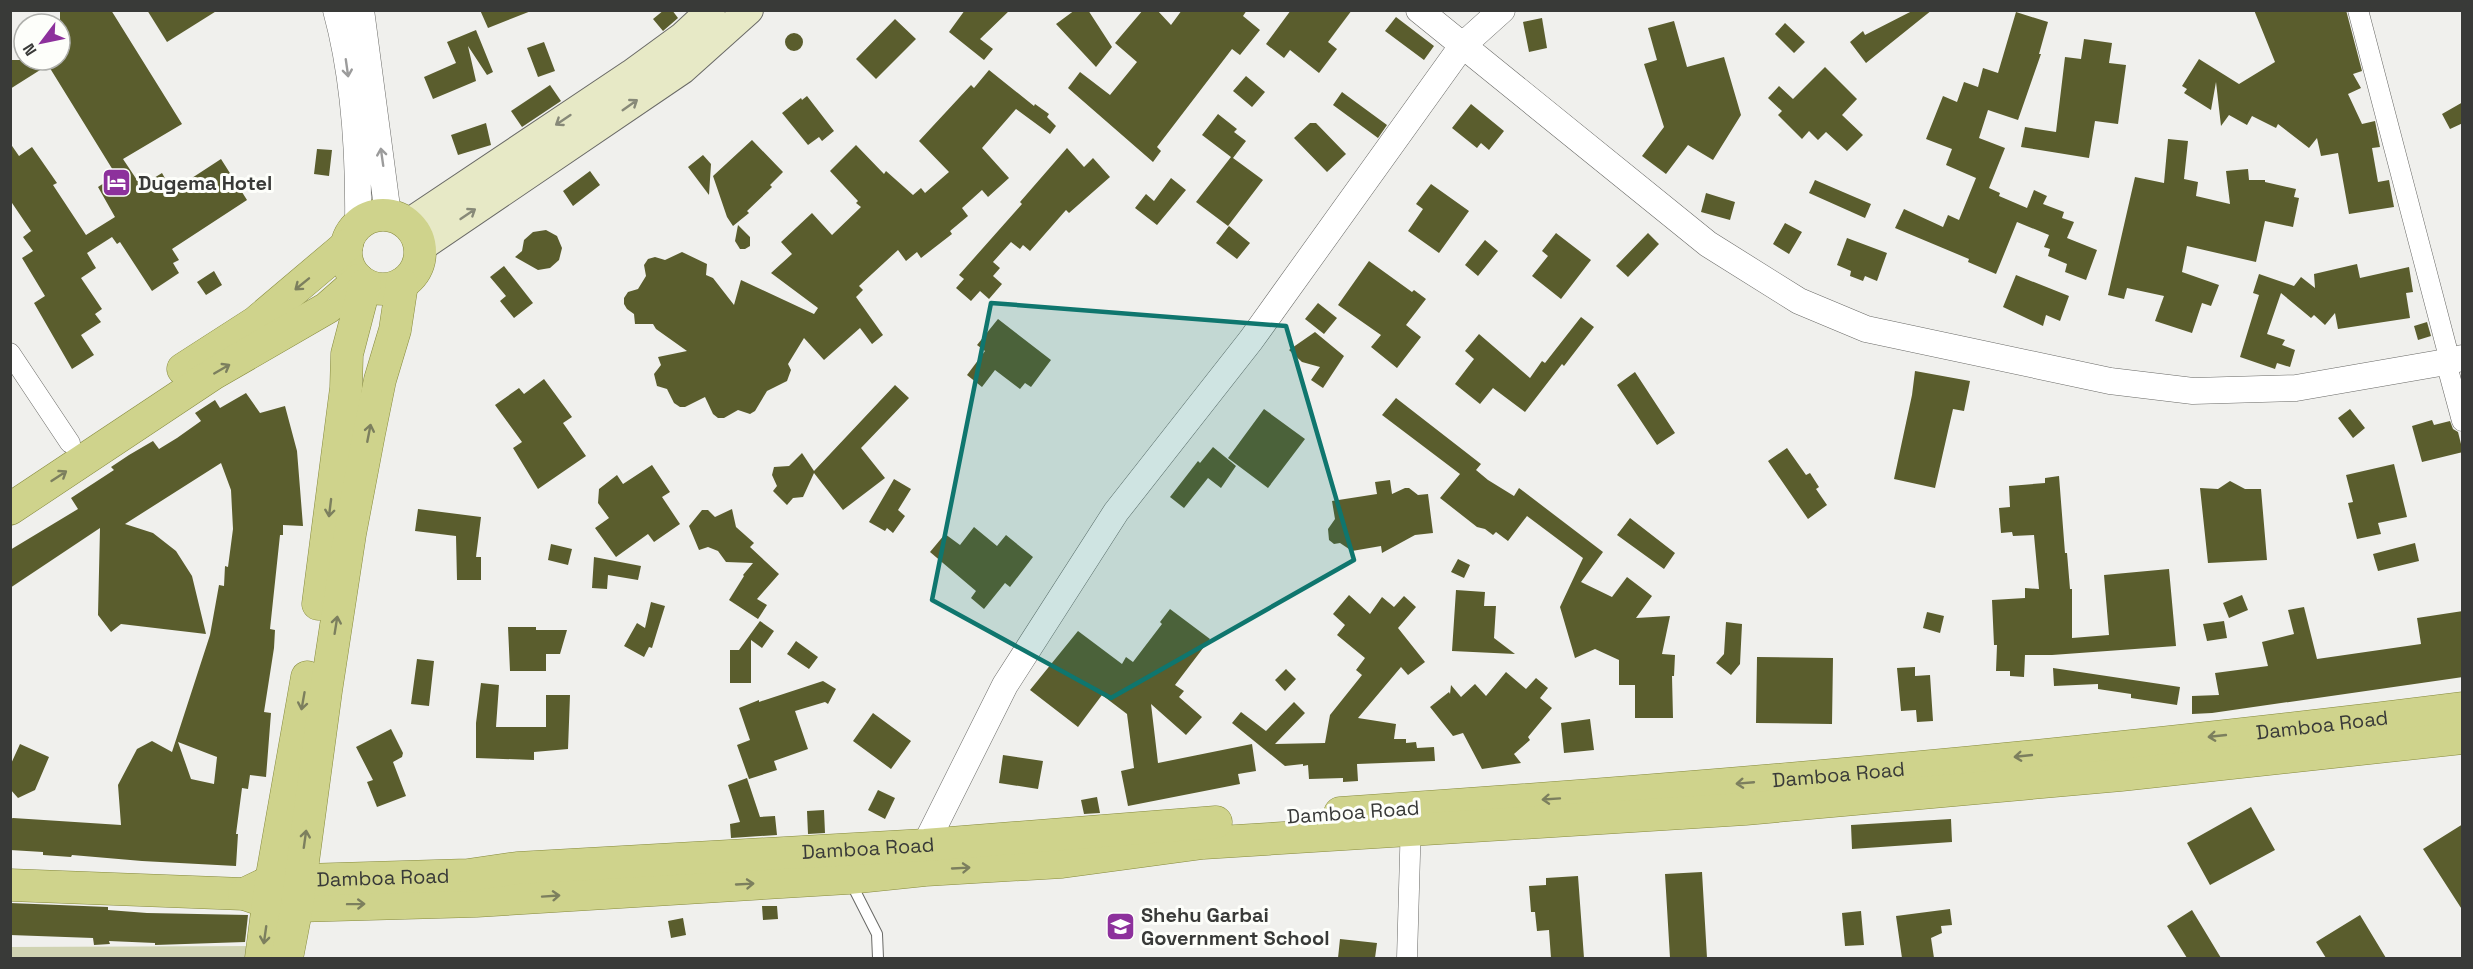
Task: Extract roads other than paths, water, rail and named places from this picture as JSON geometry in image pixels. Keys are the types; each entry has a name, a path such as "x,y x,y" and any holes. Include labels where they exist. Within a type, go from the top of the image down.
{"main road":[{"path":"405,229 631,74 683,36 711,10"},
{"path":"10,483 256,322 367,219 405,229 682,70 748,10"},
{"path":"352,235 349,264 362,282 378,289 390,289 409,279 418,265 405,229"},
{"path":"10,509 213,375 327,308 362,282"},
{"path":"287,958 276,893 313,643 344,399 347,354 362,282"},
{"path":"261,958 380,380 395,330 402,284"},
{"path":"302,324 323,323 338,334 347,354"},
{"name":"Damboa Road","path":"276,893 468,875 517,868 925,858 1062,862 1203,843 1411,820 2463,708"},
{"name":"Damboa Road","path":"1411,820 1745,809 2121,775 2463,738"},
{"name":"Damboa Road","path":"10,885 476,901 849,878 925,858"}],"street":[{"path":"336,10 343,37 359,166 352,235"},
{"path":"362,10 405,229"},
{"path":"1419,10 1708,244 1799,301 1866,329 2110,381 2193,391 2296,388 2453,360"},
{"path":"925,858 1005,685 1116,512 1251,340 1462,46 1502,10"},
{"path":"2358,10 2453,360 2463,421"},
{"path":"10,353 70,443"},
{"path":"1407,958 1411,820"}],"lane":[{"path":"849,878 877,934 878,958"}],"place":[{"name":"Dugema Hotel","path":"117,183"},
{"name":"Shehu Garbai Government School","path":"1120,926"}]}
